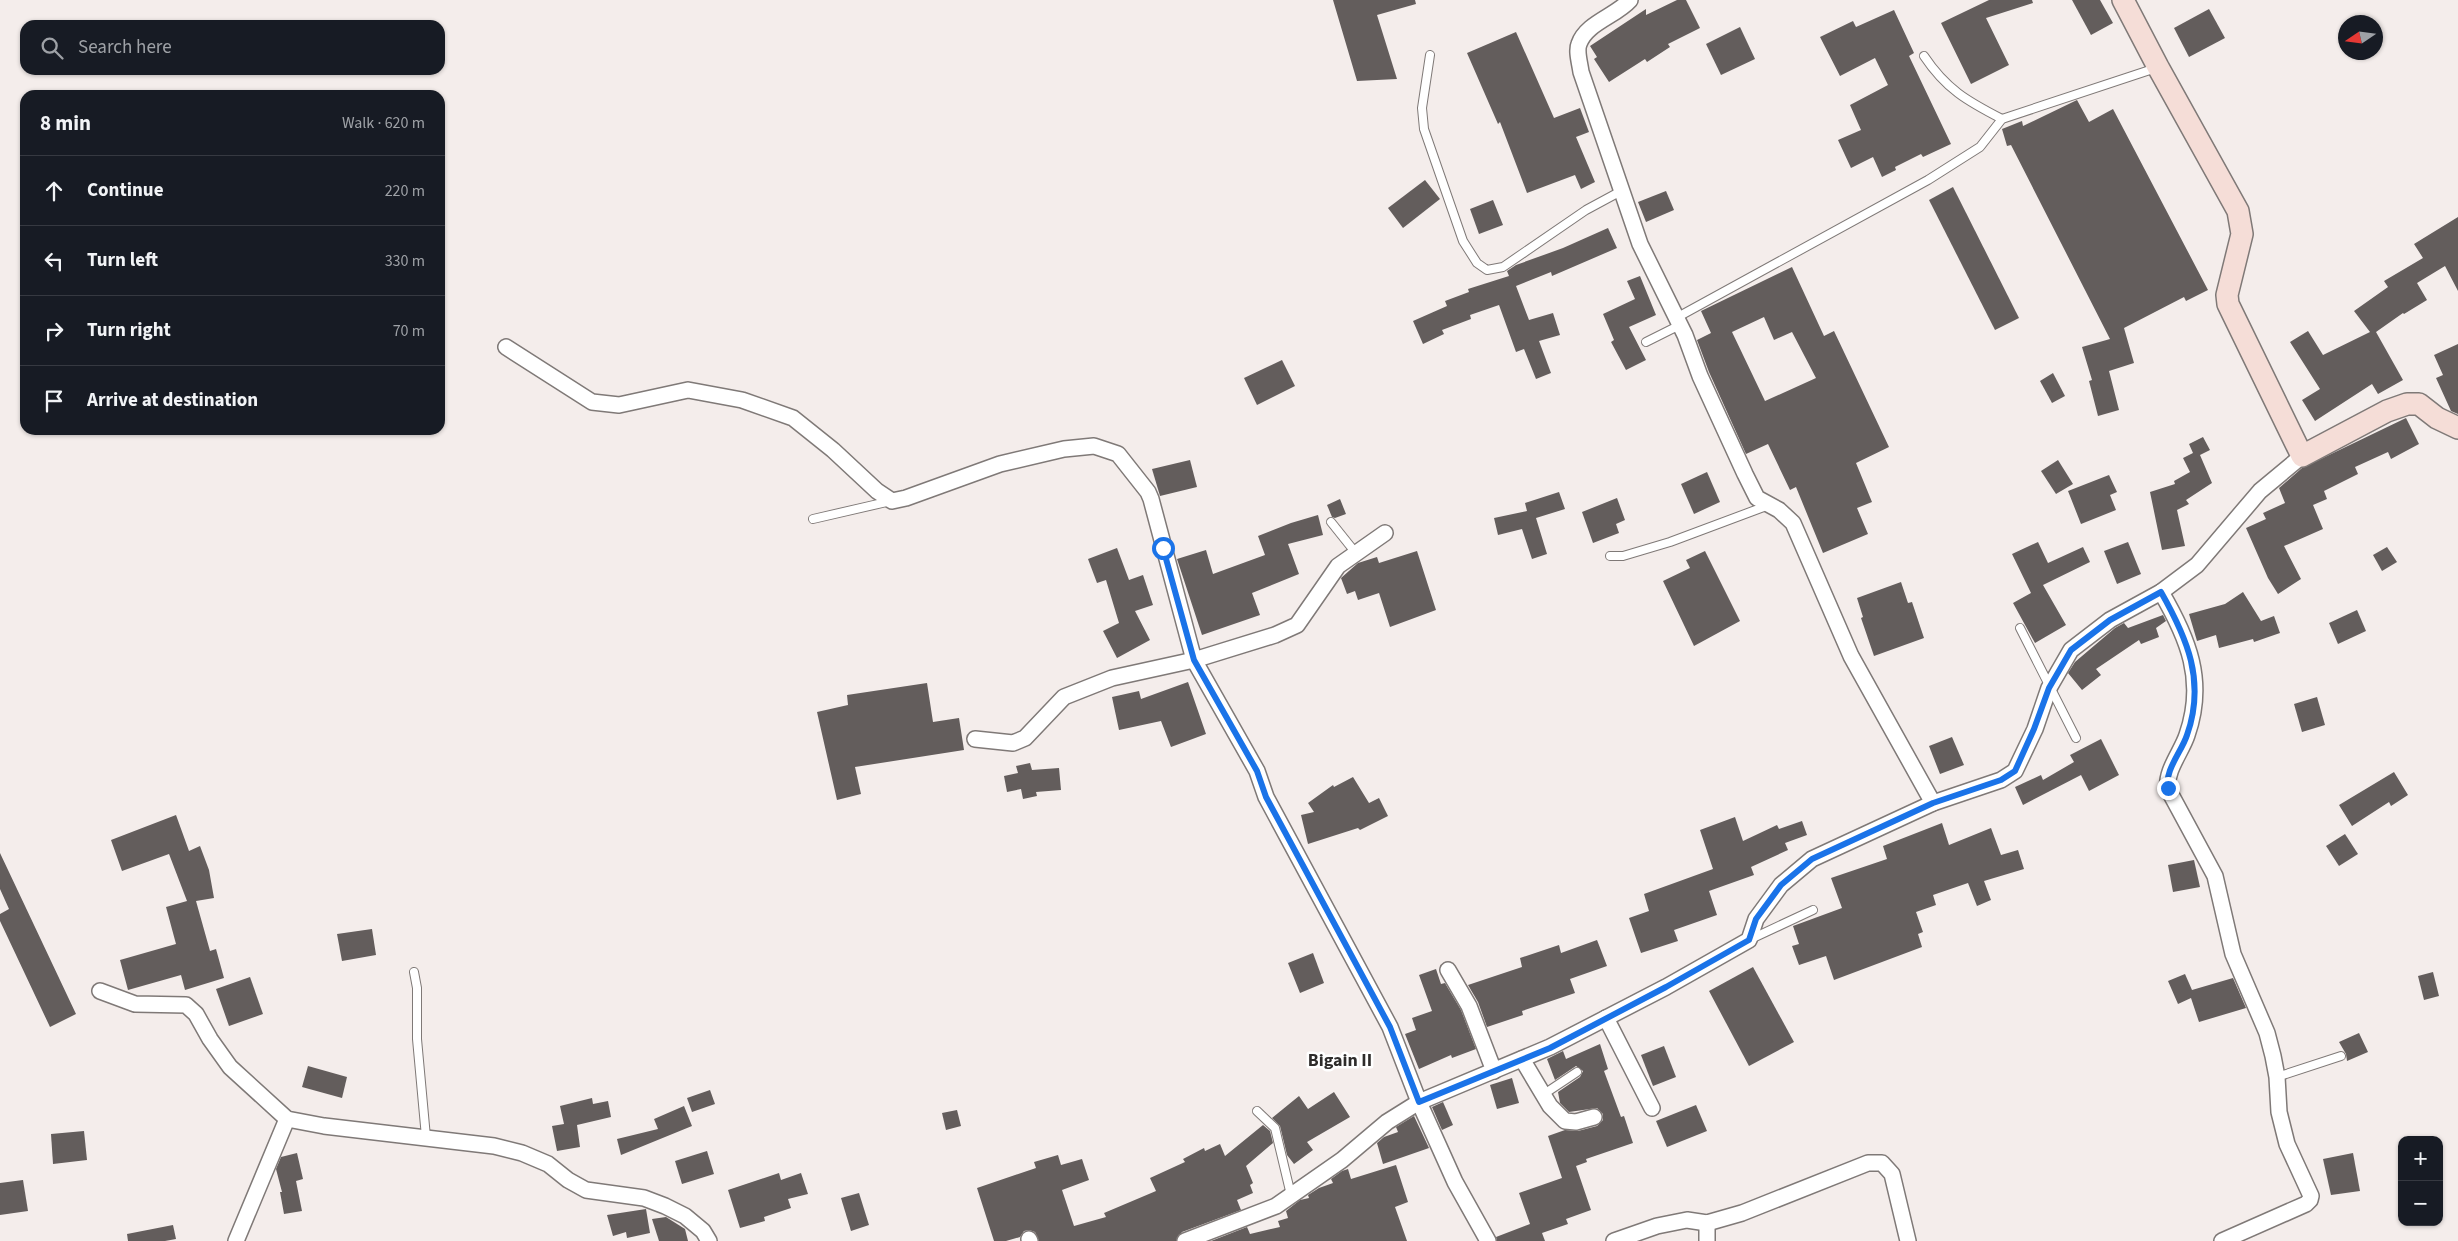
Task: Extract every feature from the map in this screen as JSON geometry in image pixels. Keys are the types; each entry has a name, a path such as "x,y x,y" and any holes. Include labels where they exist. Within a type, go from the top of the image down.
{"street":[{"path":"1630,0 1624,7 1587,30 1578,45 1581,72 1640,244 1678,321 1757,498 1779,510 1793,523 1851,656 1933,803"},
{"path":"2124,0 2158,67 2238,211 2242,234 2227,294 2228,304 2302,456"},
{"path":"506,347 592,402 619,405 688,390 742,400 793,418 832,450 877,492 892,501 906,498 1000,464 1064,449 1094,446 1118,454 1148,492 1194,660 1257,771 1266,797 1390,1027 1419,1102 1455,1182 1488,1241"},
{"path":"1185,1241 1276,1206 1342,1160 1387,1122 1419,1102 1550,1048 1749,940 1756,919 1781,885 1812,859 1933,803 2001,780 2015,771 2034,729 2049,688 2071,650 2110,620 2161,592 2197,565 2222,538 2260,491 2302,456 2387,411 2407,404 2419,404 2437,418 2458,428"},
{"path":"975,739 1013,743 1025,738 1064,697 1112,678 1194,660 1275,635 1297,625 1338,566 1355,552 1385,533"},
{"path":"2161,592 2188,643 2194,673 2193,707 2188,734 2168,778 2168,788 2215,876 2234,954 2267,1033 2277,1077 2278,1112 2286,1144 2311,1196 2310,1200 2222,1241"},
{"path":"1448,970 1469,1006 1494,1071"},
{"path":"100,991 135,1004 186,1005 196,1014 210,1039 230,1067 287,1119 324,1126 494,1146 522,1153 548,1164 568,1180 586,1190 644,1198 665,1206 685,1216 710,1241"},
{"path":"1606,1018 1652,1108"},
{"path":"1522,1059 1550,1106 1565,1121 1576,1122 1594,1117"},
{"path":"236,1241 287,1119"},
{"path":"1614,1241 1657,1226 1687,1220 1707,1223 1742,1213 1868,1162 1882,1163 1892,1174 1908,1241"},
{"path":"1707,1223 1707,1241"}],"lane":[{"path":"1430,55 1422,108 1424,129 1463,241 1477,263 1487,270 1503,268 1586,210 1623,190"},
{"path":"1924,56 1946,85 1965,100 2002,119"},
{"path":"1646,342 1678,321 1928,180 1980,147 2002,119 2158,67"},
{"path":"813,519 892,501"},
{"path":"1610,556 1623,556 1670,542 1768,505"},
{"path":"1331,522 1355,552"},
{"path":"2020,628 2076,738"},
{"path":"1749,940 1814,910"},
{"path":"414,972 417,988 417,1040 426,1137"},
{"path":"2277,1077 2341,1056"},
{"path":"1544,1094 1577,1072"},
{"path":"1257,1111 1275,1128 1291,1195"}],"building":[{"path":"1333,0 1415,0 1416,4 1377,15 1397,79 1357,81"},
{"path":"1677,0 1686,0 1700,28 1668,44 1670,47 1647,62 1645,59 1609,82 1594,59 1597,57 1590,46 1646,9 1646,15"},
{"path":"1989,0 2032,0 2033,3 1986,18 2009,65 1971,84 1941,23"},
{"path":"2072,0 2100,0 2113,23 2091,35"},
{"path":"2209,9 2225,38 2189,57 2174,28"},
{"path":"1894,10 1914,53 1909,56 1951,144 1923,157 1921,154 1895,167 1896,170 1882,177 1873,157 1851,168 1838,140 1861,130 1850,105 1888,85 1875,58 1840,76 1820,37 1853,21 1856,27"},
{"path":"1740,27 1755,59 1721,75 1706,44"},
{"path":"1516,32 1554,118 1580,108 1589,132 1576,137 1595,182 1581,189 1575,175 1527,193 1500,122 1498,124 1467,53"},
{"path":"2077,100 2089,122 2113,109 2208,290 2186,301 2184,297 2124,328 2134,363 2109,371 2119,410 2098,416 2089,381 2092,380 2082,347 2110,339 2011,145 2007,146 2002,129 2022,121 2023,126"},
{"path":"1425,180 1440,199 1403,228 1388,208"},
{"path":"1953,187 2019,318 1995,330 1929,200"},
{"path":"1666,191 1674,210 1646,222 1638,202"},
{"path":"1493,200 1503,225 1479,234 1470,209"},
{"path":"2458,217 2458,291 2445,266 2417,283 2427,300 2403,313 2376,332 2403,380 2378,394 2372,384 2315,421 2302,400 2320,389 2290,342 2308,331 2323,355 2370,332 2354,311 2388,287 2384,281 2423,258 2414,244"},
{"path":"1608,228 1617,248 1552,276 1551,272 1516,286 1529,320 1553,313 1560,335 1539,341 1551,373 1536,379 1524,349 1516,352 1499,305 1470,315 1471,319 1442,330 1444,334 1423,344 1413,321 1447,306 1445,301 1469,292 1468,289 1509,276 1507,271 1516,265 1563,248"},
{"path":"1792,267 1824,336 1834,331 1889,447 1856,463 1872,502 1857,508 1868,534 1823,553 1796,487 1790,490 1768,444 1746,454 1709,372 1697,340 1711,333 1701,311","holes":["1764,317 1774,340 1792,332 1816,378 1765,401 1732,332"]},
{"path":"1640,276 1656,315 1629,327 1646,360 1626,370 1611,342 1614,340 1603,314 1635,299 1627,281"},
{"path":"2458,344 2458,414 2451,411 2436,378 2443,375 2434,355"},
{"path":"1282,360 1295,386 1257,405 1244,378"},
{"path":"2053,373 2065,396 2052,403 2040,381"},
{"path":"2406,418 2419,444 2391,459 2388,452 2355,467 2358,474 2324,491 2327,499 2313,505 2323,529 2284,546 2301,579 2278,594 2268,578 2246,528 2266,519 2263,513 2285,503 2279,488 2302,468"},
{"path":"2203,437 2210,450 2200,455 2212,483 2186,500 2189,504 2177,510 2185,546 2162,550 2150,492 2175,484 2174,481 2190,472 2183,458 2193,453 2189,444"},
{"path":"1190,460 1197,487 1160,496 1152,469"},
{"path":"2058,460 2073,484 2056,494 2041,471"},
{"path":"1707,472 1720,502 1694,514 1681,484"},
{"path":"2109,475 2117,492 2110,495 2116,510 2081,524 2068,491"},
{"path":"1559,492 1565,509 1536,518 1547,554 1532,559 1522,529 1498,535 1494,518 1527,511 1525,503"},
{"path":"1617,498 1625,520 1616,524 1619,533 1593,543 1582,512"},
{"path":"1340,499 1346,514 1335,518 1332,517 1327,505"},
{"path":"1318,515 1323,535 1288,544 1299,574 1252,593 1260,615 1202,635 1177,559 1206,550 1213,574 1265,555 1258,536"},
{"path":"2038,542 2048,563 2083,547 2090,562 2043,585 2066,625 2035,643 2013,603 2031,593 2012,554"},
{"path":"2128,542 2141,574 2117,584 2104,551"},
{"path":"2387,547 2397,562 2382,571 2373,555"},
{"path":"1117,548 1129,580 1143,575 1153,605 1135,611 1150,640 1117,658 1103,631 1119,623 1106,580 1097,583 1088,559"},
{"path":"1417,551 1436,610 1390,627 1379,593 1358,600 1355,591 1347,594 1341,578 1358,563 1377,557 1379,563"},
{"path":"1705,551 1740,621 1694,646 1663,581 1690,568 1686,560"},
{"path":"1901,582 1908,603 1912,602 1924,638 1874,656 1861,618 1863,617 1857,598"},
{"path":"2243,592 2261,621 2274,616 2280,633 2254,642 2253,639 2219,648 2216,635 2197,641 2189,614 2225,604"},
{"path":"2357,610 2366,631 2338,644 2329,623"},
{"path":"2163,615 2166,621 2156,628 2159,637 2141,644 2139,640 2096,669 2101,675 2082,690 2068,673 2075,662 2115,628 2124,623 2128,628"},
{"path":"1188,682 1206,734 1171,747 1161,721 1119,730 1112,697 1139,691 1141,699"},
{"path":"927,683 933,722 959,718 964,750 855,767 861,794 837,800 817,712 848,705 847,695"},
{"path":"2317,697 2325,725 2302,732 2294,704"},
{"path":"1952,737 1964,765 1940,774 1929,746"},
{"path":"2101,739 2119,775 2089,791 2081,775 2023,805 2015,787 2041,775 2043,780 2074,762 2070,755"},
{"path":"1030,763 1032,770 1059,768 1061,790 1036,792 1037,796 1023,799 1021,789 1007,792 1004,776 1018,773 1016,766"},
{"path":"2394,772 2408,795 2391,806 2389,802 2352,826 2339,805"},
{"path":"1353,777 1369,803 1379,798 1388,816 1360,830 1358,828 1308,844 1301,815 1314,812 1308,803 1333,785 1334,787"},
{"path":"176,815 189,851 200,846 209,870 214,898 196,901 210,951 216,949 224,978 185,990 181,975 128,990 120,960 176,944 166,907 187,901 169,854 122,871 111,840"},
{"path":"1735,817 1743,841 1777,825 1779,829 1802,821 1807,835 1785,843 1788,850 1751,867 1754,875 1709,891 1717,915 1674,930 1678,941 1641,953 1629,918 1649,911 1644,894 1713,869 1700,830"},
{"path":"1942,823 1949,845 1991,828 2001,855 2018,850 2024,869 1984,881 1991,900 1977,906 1968,883 1933,895 1936,905 1916,912 1923,932 1918,934 1922,947 1834,980 1826,956 1799,965 1792,946 1799,944 1793,926 1842,908 1831,878 1887,859 1883,846"},
{"path":"2345,834 2358,854 2339,866 2326,846"},
{"path":"0,853 76,1014 50,1027 0,921 0,914 9,909 0,889"},
{"path":"2194,860 2200,887 2173,892 2168,865"},
{"path":"372,929 376,955 342,961 337,934"},
{"path":"1597,940 1607,966 1570,979 1575,993 1522,1011 1523,1015 1487,1027 1478,1002 1468,985 1522,967 1520,958 1559,945 1561,953"},
{"path":"1313,953 1324,983 1300,993 1288,963"},
{"path":"1753,967 1794,1042 1749,1066 1709,991"},
{"path":"1436,969 1441,984 1445,983 1461,1010 1476,1049 1452,1058 1451,1055 1419,1069 1405,1034 1416,1030 1412,1018 1432,1011 1419,975"},
{"path":"2433,972 2439,996 2424,1000 2418,976"},
{"path":"2185,974 2192,990 2233,978 2246,1008 2199,1022 2191,998 2178,1004 2168,981"},
{"path":"250,977 263,1014 229,1026 216,989"},
{"path":"2359,1033 2368,1052 2347,1061 2346,1054 2339,1042"},
{"path":"1600,1044 1608,1069 1604,1071 1621,1117 1624,1116 1633,1143 1586,1159 1587,1162 1576,1166 1591,1210 1566,1219 1568,1224 1542,1233 1545,1241 1497,1241 1496,1237 1530,1224 1519,1193 1562,1178 1548,1136 1565,1130 1578,1131 1597,1126 1603,1120 1603,1114 1597,1108 1569,1112 1560,1103 1558,1092 1580,1077 1583,1071 1576,1066 1555,1080 1547,1059 1563,1051 1566,1059"},
{"path":"1664,1046 1676,1077 1653,1086 1641,1055"},
{"path":"308,1066 347,1077 342,1098 302,1087"},
{"path":"1512,1078 1519,1103 1497,1109 1490,1085"},
{"path":"710,1090 715,1104 692,1112 687,1098"},
{"path":"1334,1092 1350,1117 1307,1142 1313,1150 1294,1164 1287,1155 1280,1126 1272,1118 1299,1096 1308,1109"},
{"path":"592,1098 593,1104 608,1101 611,1117 577,1125 580,1147 557,1151 552,1126 564,1124 560,1106"},
{"path":"1443,1102 1453,1125 1442,1130 1432,1107"},
{"path":"1696,1105 1707,1131 1667,1147 1656,1121"},
{"path":"684,1106 692,1126 621,1155 617,1139 658,1129 654,1119"},
{"path":"957,1110 961,1126 946,1130 942,1113"},
{"path":"1414,1116 1429,1148 1383,1164 1377,1143 1384,1137 1398,1132 1396,1127"},
{"path":"1263,1125 1270,1131 1273,1143 1246,1166 1253,1183 1250,1185 1253,1193 1237,1200 1241,1210 1182,1232 1176,1241 1039,1241 1035,1232 1029,1230 1024,1231 1020,1237 1006,1241 994,1241 977,1188 1036,1168 1034,1162 1058,1155 1061,1165 1082,1159 1089,1180 1062,1190 1074,1226 1106,1217 1104,1213 1156,1191 1150,1178 1185,1162 1183,1159 1204,1148 1205,1151 1220,1144 1225,1156"},
{"path":"84,1131 87,1160 53,1164 51,1134"},
{"path":"707,1151 714,1174 682,1184 675,1161"},
{"path":"297,1153 303,1179 296,1181 302,1211 284,1214 280,1192 282,1192 276,1169 281,1157"},
{"path":"2353,1153 2360,1191 2331,1195 2323,1159"},
{"path":"1396,1165 1408,1202 1395,1207 1407,1241 1211,1241 1247,1227 1250,1234 1280,1227 1278,1221 1288,1218 1286,1211 1300,1200 1309,1198 1308,1195 1319,1188 1333,1183 1331,1179 1342,1171 1348,1169 1351,1179"},
{"path":"779,1173 781,1180 801,1173 808,1194 788,1199 791,1208 764,1217 765,1221 740,1228 728,1190"},
{"path":"23,1180 28,1211 0,1215 0,1183"},
{"path":"859,1193 869,1225 851,1231 841,1198"},
{"path":"646,1209 650,1233 627,1238 626,1232 613,1236 607,1215"},
{"path":"666,1217 685,1229 688,1241 659,1241 652,1219"},
{"path":"173,1225 176,1239 165,1241 128,1241 127,1234"}],"district":[{"name":"Bigain II","path":"1340,1060"}],"route":[{"path":"1163,548 1182,623 1194,660 1257,771 1266,797 1332,916 1390,1027 1419,1102 1550,1048 1666,987 1749,940 1756,919 1781,885 1812,859 1933,803 2001,780 2015,771 2034,729 2049,688 2071,650 2110,620 2161,592 2176,617 2188,643 2194,673 2193,707 2188,734 2168,778 2168,788"}]}
